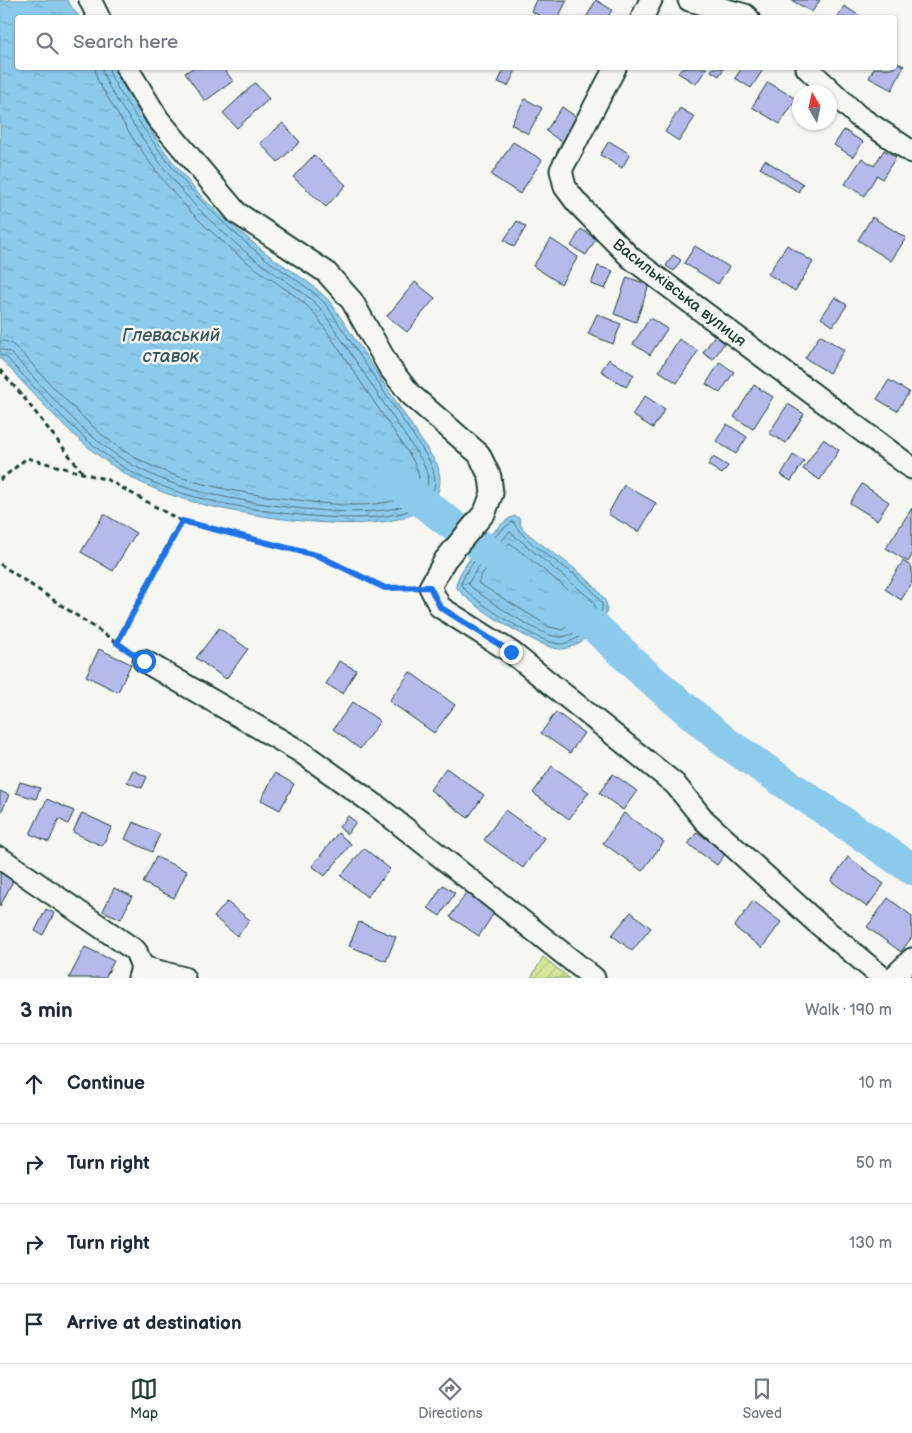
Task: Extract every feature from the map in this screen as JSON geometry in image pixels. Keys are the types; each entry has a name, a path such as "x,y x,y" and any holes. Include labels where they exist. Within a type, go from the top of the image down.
{"street":[{"path":"90,0 98,15"},
{"path":"644,15 651,0"},
{"path":"689,0 738,15"},
{"path":"128,70 158,118 237,213 326,272 352,301 389,367 410,394 479,454 490,477 492,493 485,512 445,560 436,580 430,587 440,607 511,652 676,784 704,820 816,922 883,978"},
{"name":"Васильківська вулиця","path":"614,70 561,170 566,187 577,204 631,258 912,468"},
{"path":"809,70 858,116 912,152"},
{"path":"144,661 300,752 378,807 594,978"},
{"path":"0,858 136,951 140,972 184,978"}],"path":[{"path":"0,370 22,394 84,474"},
{"path":"0,480 27,458 108,480 182,521 319,556 385,588 430,587"},
{"path":"117,643 182,521"},
{"path":"0,564 144,661"}],"green space":[{"path":"543,957 569,978 531,978"}],"water":[{"name":"Глеваський ставок","path":"0,0 67,0 78,15 15,15 15,70 114,70 165,152 196,191 232,225 271,257 312,285 331,303 437,464 438,493 419,511 388,521 348,524 262,516 196,503 134,479 96,454 46,408 0,358"},
{"path":"515,516 519,518 521,526 526,532 588,580 606,602 606,614 598,628 571,647 560,649 536,641 488,614 463,595 456,587 458,579 470,558 499,526"}],"building":[{"path":"536,0 567,0 560,15 538,15 531,11"},
{"path":"596,0 612,10 609,15 588,15"},
{"path":"791,0 820,0 812,12"},
{"path":"844,6 858,15 839,15"},
{"path":"897,62 904,66 892,90 869,78 873,70 897,70"},
{"path":"190,70 225,70 233,81 205,101 185,73"},
{"path":"504,70 516,70 508,86 498,82"},
{"path":"680,70 706,70 696,84 678,73"},
{"path":"712,70 723,70 719,76"},
{"path":"741,70 763,70 751,88 735,78"},
{"path":"768,82 792,97 792,105 780,124 752,107"},
{"path":"255,83 269,99 237,128 223,113"},
{"path":"525,99 542,108 528,134 511,124"},
{"path":"562,107 582,121 566,145 546,131"},
{"path":"680,108 695,117 679,141 665,132"},
{"path":"283,123 300,142 278,162 260,143"},
{"path":"844,130 863,142 853,157 834,145"},
{"path":"609,141 630,154 622,168 600,155"},
{"path":"513,142 542,160 520,194 491,175"},
{"path":"884,150 896,157 882,179 877,175 864,196 845,184 862,158 874,166"},
{"path":"314,155 346,185 326,207 293,177"},
{"path":"765,160 803,184 798,192 760,168"},
{"path":"872,217 906,238 891,261 858,240"},
{"path":"517,221 526,227 514,247 504,240"},
{"path":"581,229 596,239 586,255 571,246"},
{"path":"551,239 578,257 561,284 533,266"},
{"path":"787,245 813,262 795,291 768,274"},
{"path":"695,246 729,267 718,284 684,263"},
{"path":"673,255 681,260 674,271 666,266"},
{"path":"598,266 613,271 605,289 591,284"},
{"path":"627,277 649,285 636,322 614,314"},
{"path":"415,282 435,298 407,332 387,316"},
{"path":"835,297 847,305 833,326 821,318"},
{"path":"597,314 621,324 613,344 588,334"},
{"path":"650,318 667,329 650,355 633,344"},
{"path":"715,335 725,342 713,360 703,353"},
{"path":"820,335 844,350 829,373 805,358"},
{"path":"679,339 698,351 677,383 659,371"},
{"path":"609,359 634,375 626,387 601,371"},
{"path":"720,362 734,372 720,393 706,384"},
{"path":"889,380 909,392 897,411 877,399"},
{"path":"754,385 773,397 753,429 734,417"},
{"path":"645,396 665,409 653,428 632,415"},
{"path":"788,404 804,414 786,443 769,433"},
{"path":"727,424 747,437 736,454 716,441"},
{"path":"823,439 839,450 820,480 803,469"},
{"path":"793,455 804,461 791,481 781,475"},
{"path":"713,457 728,466 722,474 708,465"},
{"path":"862,484 889,502 877,520 850,503"},
{"path":"624,485 656,503 639,532 608,514"},
{"path":"912,508 912,555 908,562 886,548"},
{"path":"104,514 136,533 113,571 81,552"},
{"path":"903,561 912,567 912,583 901,600 885,589"},
{"path":"219,628 248,649 226,679 196,658"},
{"path":"99,649 131,664 118,692 86,676"},
{"path":"339,661 356,670 343,694 326,684"},
{"path":"410,672 455,705 434,733 389,701"},
{"path":"353,702 380,721 360,749 333,729"},
{"path":"556,712 584,733 570,753 541,733"},
{"path":"552,766 589,792 569,819 533,793"},
{"path":"446,768 484,795 468,818 430,790"},
{"path":"133,770 147,777 142,788 127,782"},
{"path":"275,773 294,784 280,810 261,800"},
{"path":"613,774 637,791 623,810 599,793"},
{"path":"20,782 40,788 36,799 16,793"},
{"path":"0,791 9,795 0,815"},
{"path":"47,799 74,811 68,824 59,819 49,842 30,834"},
{"path":"505,810 544,838 523,868 484,840"},
{"path":"82,813 112,827 102,846 73,832"},
{"path":"624,813 664,842 642,871 603,843"},
{"path":"348,816 356,822 347,834 339,827"},
{"path":"133,822 160,834 152,852 125,839"},
{"path":"697,832 726,853 717,865 688,844"},
{"path":"338,833 351,844 325,876 312,866"},
{"path":"364,848 390,869 367,897 341,876"},
{"path":"156,857 187,871 174,898 143,883"},
{"path":"848,857 884,884 867,907 831,881"},
{"path":"2,868 16,875 0,906 0,872"},
{"path":"443,885 455,893 440,916 428,908"},
{"path":"114,888 132,896 121,919 103,911"},
{"path":"467,891 496,910 479,936 450,917"},
{"path":"888,898 912,916 912,937 901,952 867,927"},
{"path":"753,901 781,922 762,948 734,927"},
{"path":"227,902 250,920 237,936 214,917"},
{"path":"46,909 54,913 43,935 35,931"},
{"path":"631,912 651,928 632,951 612,935"},
{"path":"359,922 396,937 386,961 349,946"},
{"path":"85,947 114,961 105,978 69,978"}],"waterway":[{"path":"392,479 454,526"},
{"path":"478,544 517,573"},
{"path":"561,604 597,629 646,675 725,742 912,869"}],"route":[{"path":"144,661 117,643 182,521 319,556 385,588 430,587 440,607 511,652"}]}
